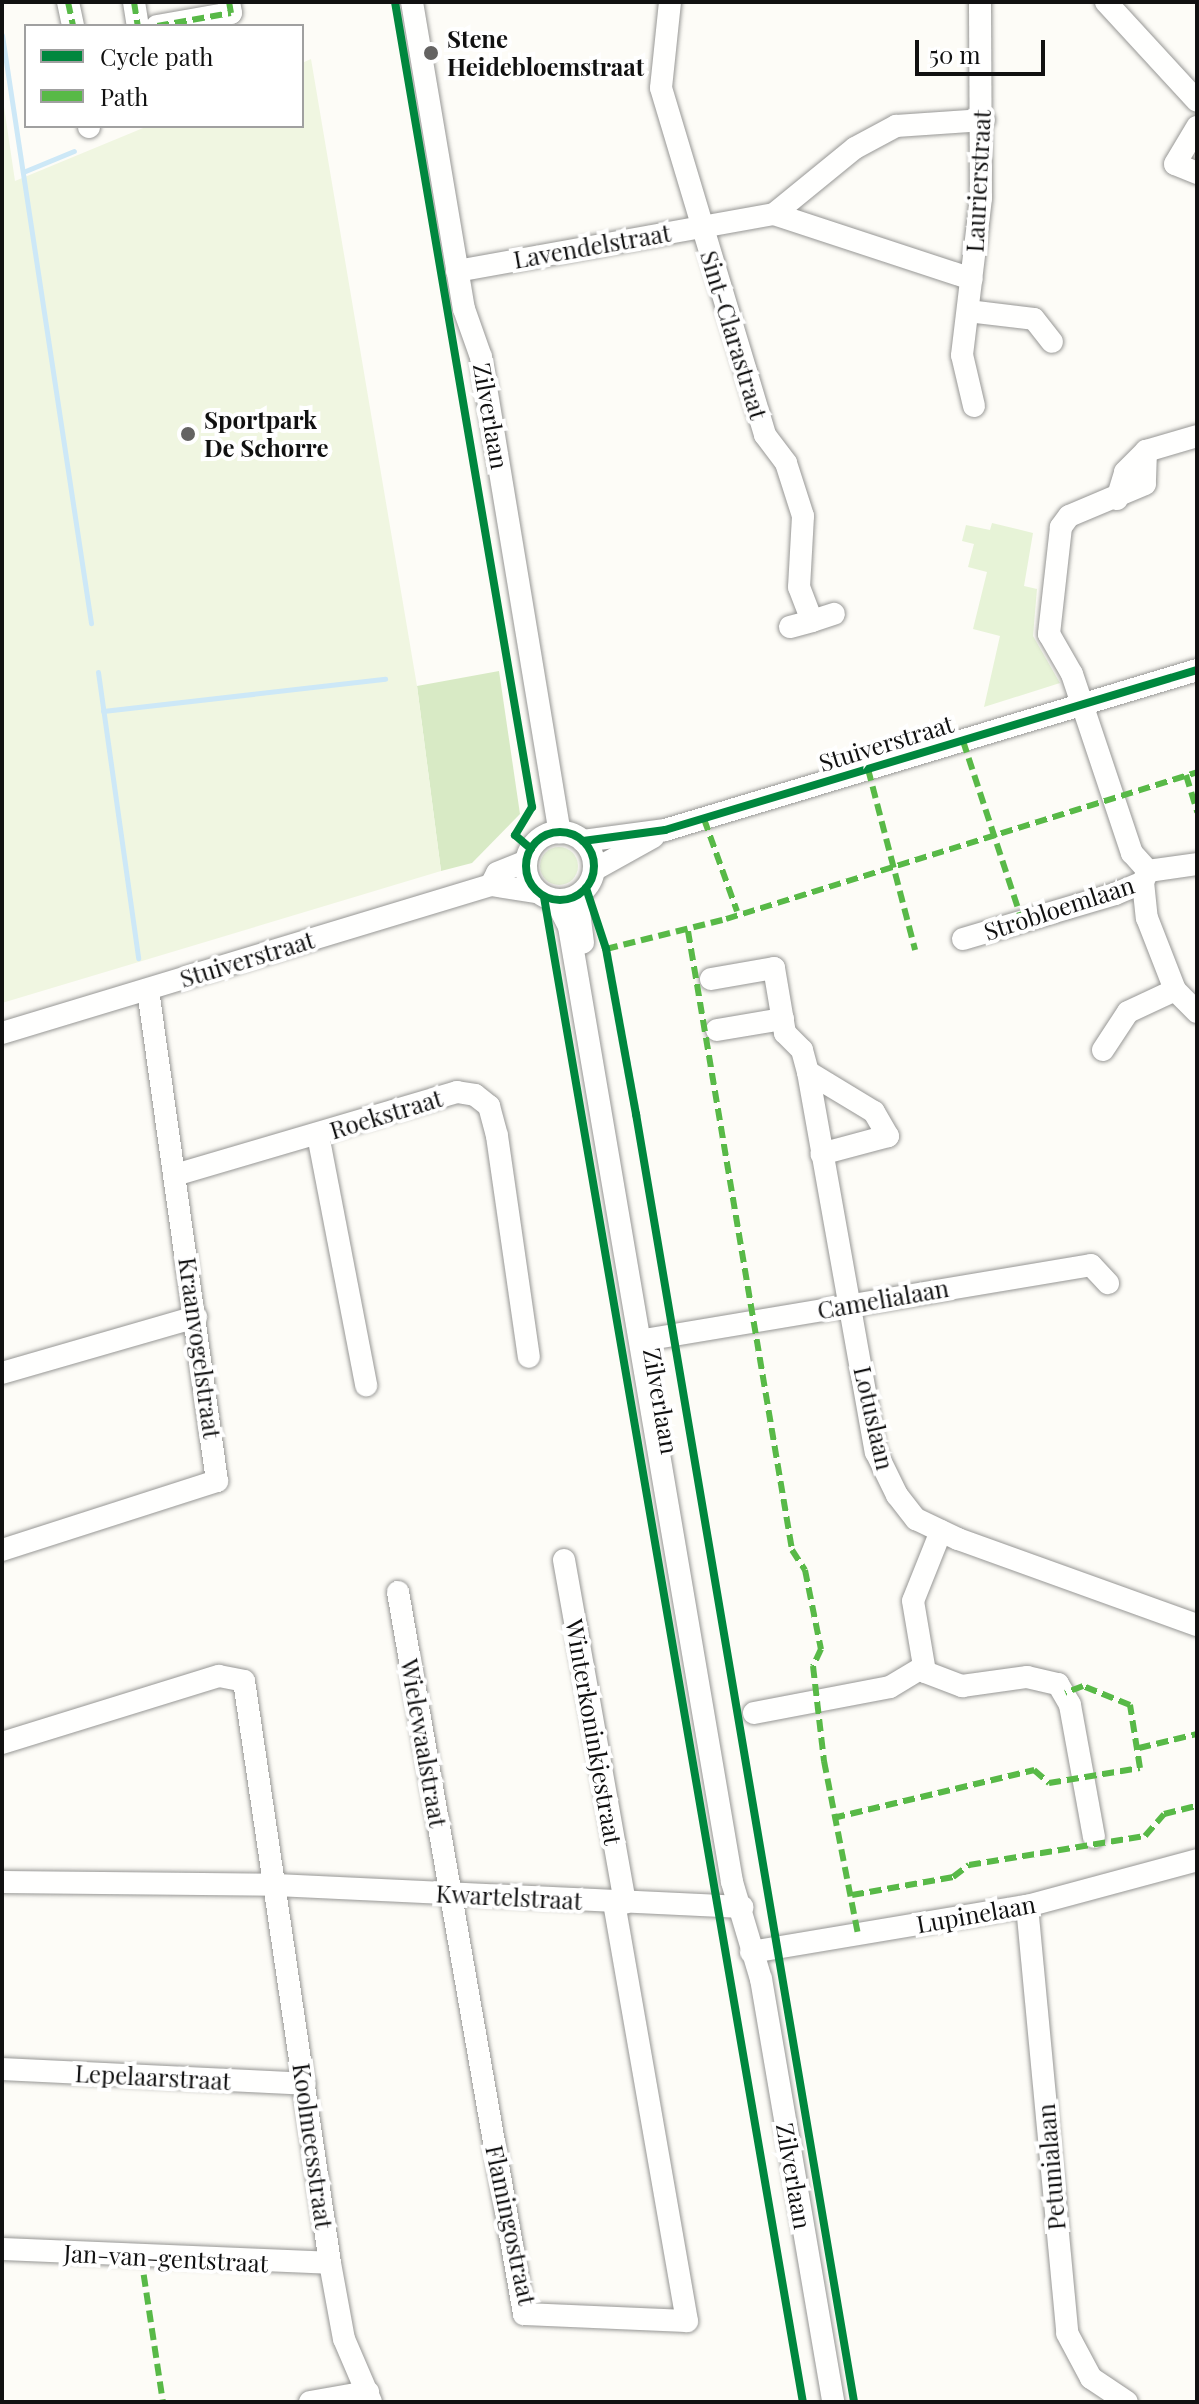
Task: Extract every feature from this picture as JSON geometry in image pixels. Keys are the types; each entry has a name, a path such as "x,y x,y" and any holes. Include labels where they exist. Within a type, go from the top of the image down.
{"street":[{"path":"57,2 67,2 72,24"},
{"path":"134,2 138,24"},
{"path":"168,24 231,13 229,2"},
{"name":"Zilverlaan","path":"412,2 457,271 481,357 560,832"},
{"name":"Sint-Clarastraat","path":"670,2 661,88 765,435 786,463 803,516 796,573 801,624 834,614"},
{"name":"Laurierstraat","path":"974,406 963,375 984,120 980,2"},
{"path":"1106,2 1197,101"},
{"name":"Lavendelstraat","path":"774,214 855,148 896,126 984,120"},
{"path":"1197,127 1175,164 1197,173"},
{"name":"Lavendelstraat","path":"457,271 774,214 972,279"},
{"path":"968,311 1034,319 1052,342"},
{"path":"1197,436 1146,451 1125,472 1117,499 1069,516 1061,527 1049,634 1082,704 1132,853 1146,876 1147,918 1175,990 1197,1012"},
{"name":"Stuiverstraat","path":"583,841 665,830 1197,670"},
{"name":"Stuiverstraat","path":"594,870 665,830"},
{"path":"560,832 583,841 594,870 556,896 526,861 536,842 560,832"},
{"name":"Stuiverstraat","path":"491,885 497,873 526,861"},
{"name":"Strobloemlaan","path":"963,939 1146,876 1186,867"},
{"name":"Stuiverstraat","path":"2,1033 491,885 556,896"},
{"name":"Zilverlaan","path":"556,896 650,1339 742,1907"},
{"name":"Zilverlaan","path":"556,896 569,927 833,2402"},
{"name":"Lotuslaan","path":"711,979 774,968 783,1019 808,1072 881,1468 916,1519 941,1531 1197,1625"},
{"name":"Kraanvogelstraat","path":"2,1550 217,1481 148,990"},
{"path":"1103,1050 1128,1012 1175,990"},
{"path":"717,1030 783,1019"},
{"path":"808,1072 874,1112 888,1136 821,1154"},
{"name":"Roekstraat","path":"175,1175 457,1092 489,1106 529,1357"},
{"path":"318,1135 366,1385"},
{"name":"Camelialaan","path":"650,1339 1091,1265 1108,1283"},
{"path":"2,1373 196,1317"},
{"path":"923,1667 913,1601 941,1531"},
{"name":"Winterkoninkjestraat","path":"564,1560 619,1903"},
{"name":"Wielewaalstraat","path":"398,1592 449,1894"},
{"path":"754,1713 890,1687 923,1667"},
{"path":"923,1667 962,1686 1027,1677 1058,1684 1070,1705 1094,1837"},
{"path":"2,1743 219,1676 244,1681 276,1885"},
{"name":"Lupinelaan","path":"751,1952 1027,1906 1197,1860"},
{"name":"Kwartelstraat","path":"2,1882 276,1885 742,1907"},
{"name":"Koolmeesstraat","path":"276,1885 330,2263 344,2339 369,2397"},
{"name":"Flamingostraat","path":"449,1894 524,2314 687,2321 619,1903"},
{"name":"Petunialaan","path":"1027,1906 1067,2333 1091,2378 1127,2402"},
{"name":"Zilverlaan","path":"751,1952 823,2402"},
{"name":"Lepelaarstraat","path":"2,2069 305,2084"},
{"name":"Jan-van-gentstraat","path":"2,2249 330,2263"},
{"path":"310,2402 369,2397"}],"green space":[{"name":"Sportpark De Schorre","path":"311,59 417,686 441,871 2,1003 2,93 15,181 143,128 304,128 304,62"},
{"path":"992,523 1033,533 1024,586 1037,589 1033,636 1060,683 984,707 1000,636 973,629 987,572 968,567 974,544 962,541 966,525 990,530"},
{"path":"499,671 520,814 472,863 441,871 417,686"},
{"path":"559,847 572,853 578,866 572,879 559,885 546,879 540,866 546,853"}],"waterway":[{"path":"2,35 91,623"},
{"path":"23,172 74,151"},
{"path":"98,672 138,958"},
{"path":"103,711 385,679"}],"marked path":[{"path":"68,2 73,24"},
{"path":"134,2 138,24"},
{"path":"168,24 231,13 229,2"},
{"path":"963,741 1022,920"},
{"path":"868,769 915,950"},
{"path":"606,949 726,919 1197,772"},
{"path":"1186,775 1197,812"},
{"path":"704,819 737,911"},
{"path":"688,931 792,1550 805,1570 821,1649 813,1666 824,1761 858,1934"},
{"path":"833,1818 1034,1770 1049,1783 1140,1768 1130,1705 1083,1686 1065,1693"},
{"path":"1139,1748 1197,1734"},
{"path":"852,1895 953,1877 969,1865 1145,1836 1164,1814 1197,1806"},
{"path":"141,2257 163,2402"}],"cycle path":[{"path":"395,2 532,807 515,835 531,849"},
{"path":"583,841 665,830 1197,670"},
{"path":"560,832 584,842 594,866 584,890 560,900 536,890 526,866 536,842 560,832"},
{"path":"586,888 606,949 636,1114 854,2402"},
{"path":"544,897 803,2402"}],"place":[{"name":"Stene Heidebloemstraat","path":"431,53"},
{"name":"Sportpark De Schorre","path":"188,434"}]}
